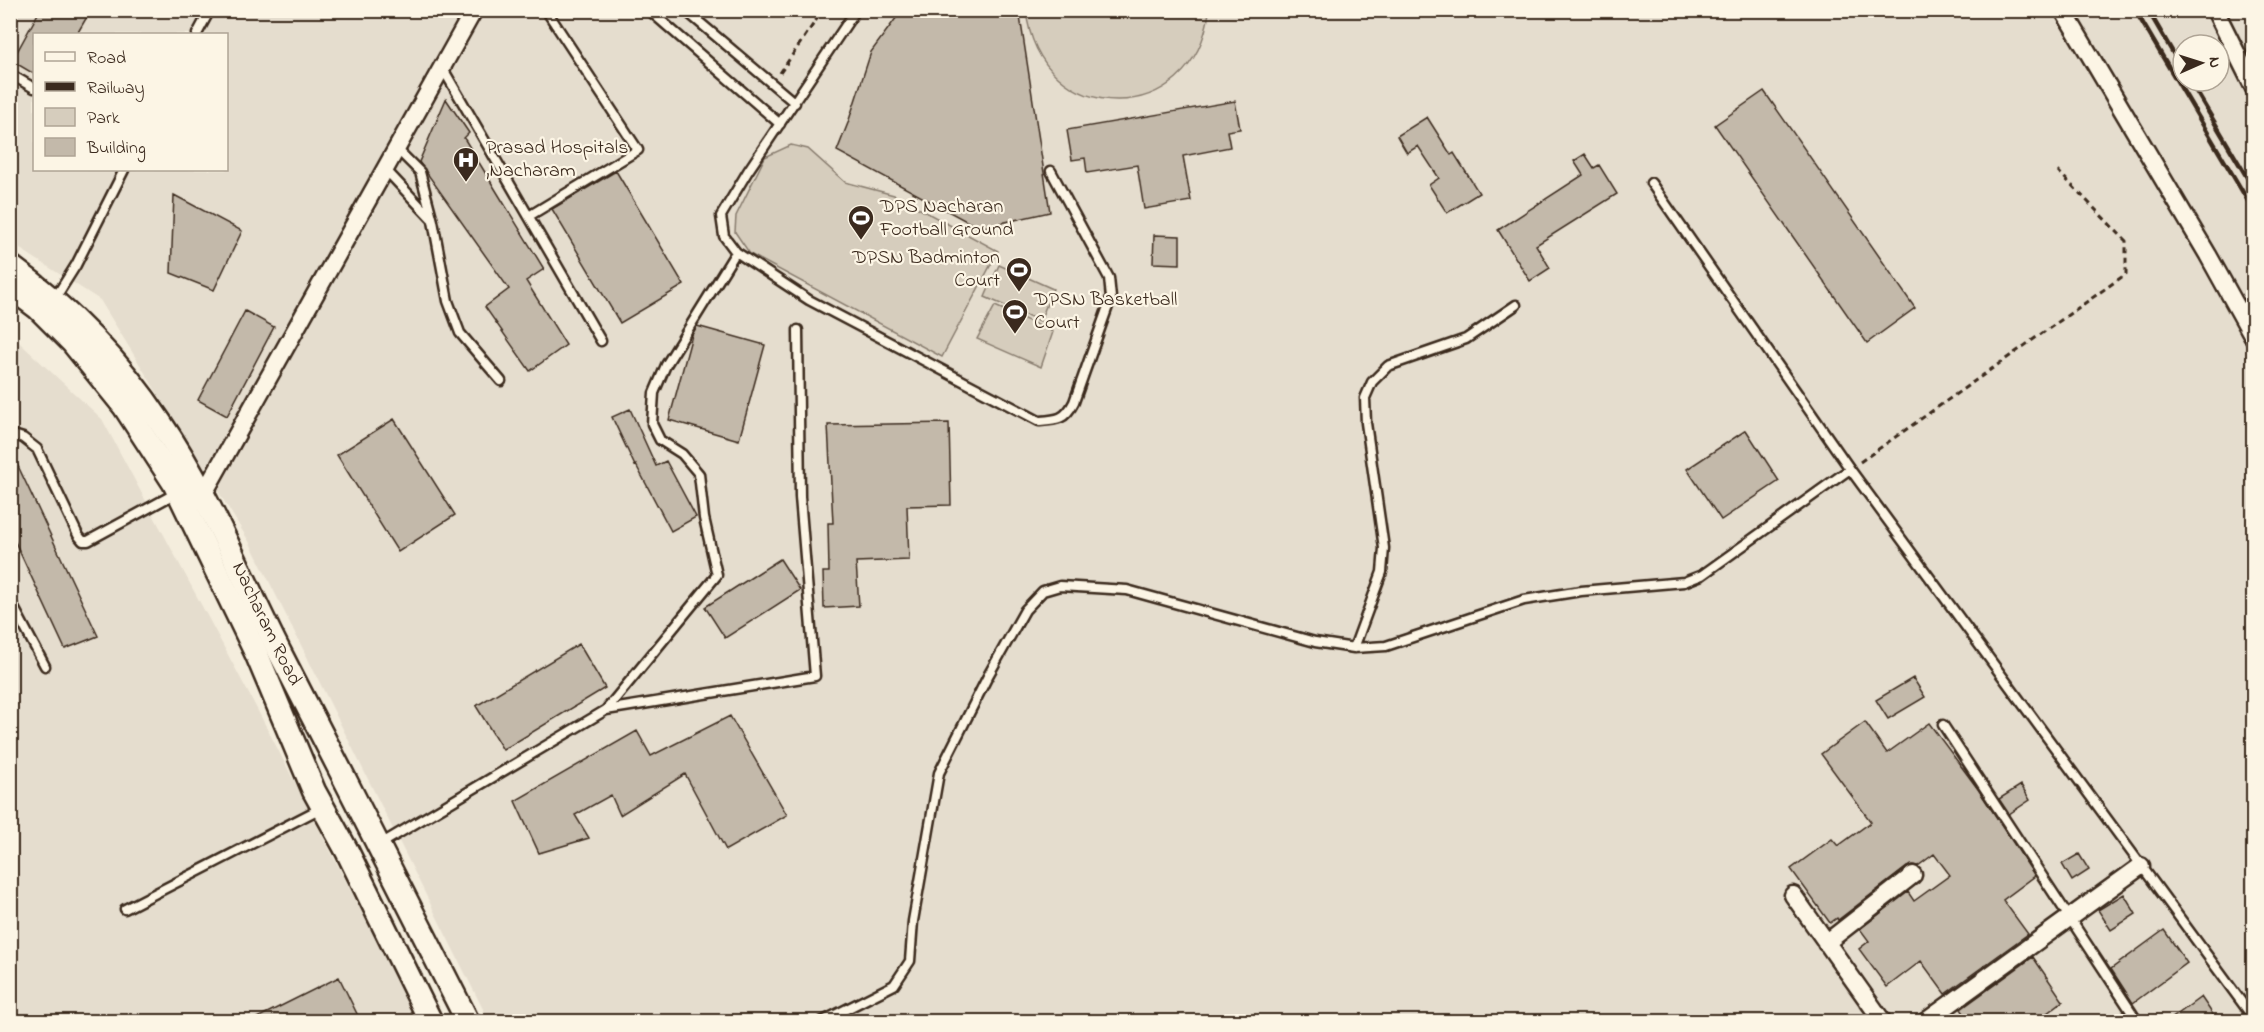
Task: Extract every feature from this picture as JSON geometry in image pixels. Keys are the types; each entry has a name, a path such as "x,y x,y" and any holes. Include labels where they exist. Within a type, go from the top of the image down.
{"main road":[{"name":"Nacharam Road","path":"10,266 75,318 118,366 161,423 189,498 314,791 347,850 431,1022"},
{"name":"Nacharam Road","path":"10,287 38,309 73,343 124,406 189,498 247,589 468,1022"}],"street":[{"path":"189,498 385,169 474,10"},
{"path":"2063,10 2208,255 2253,338"},
{"path":"2215,10 2253,88"},
{"path":"1925,1022 2141,866"},
{"path":"1826,943 1913,875"},
{"path":"1793,895 1882,1022"}],"lane":[{"path":"198,33 210,10"},
{"path":"529,216 638,150 546,10"},
{"path":"649,10 780,124"},
{"path":"685,10 795,103"},
{"path":"856,10 721,216 724,236 736,252 809,300 1039,421 1057,420 1068,413 1074,402 1111,298 1111,286 1109,278 1051,171"},
{"path":"442,66 601,341"},
{"path":"10,74 33,87"},
{"path":"396,148 420,172 434,221 448,301 460,333 501,381"},
{"path":"385,169 434,221"},
{"path":"54,301 76,265 123,171"},
{"path":"1651,183 1850,469 2253,1020"},
{"path":"378,845 606,710 717,575 704,518 699,474 682,454 660,440 652,423 654,393 666,365 736,252"},
{"path":"1354,648 1382,572 1384,548 1366,423 1365,398 1368,390 1372,382 1389,366 1466,339 1516,305"},
{"path":"606,710 815,676 800,497 798,330"},
{"path":"10,434 22,438 38,449 78,535 83,541 88,541 189,498"},
{"path":"821,1022 894,985 910,962 913,921 939,773 988,674 1024,610 1044,591 1060,586 1127,590 1315,642 1354,648 1386,646 1524,600 1581,591 1684,582 1702,574 1850,469"},
{"path":"10,600 45,666"},
{"path":"1943,724 2138,1022"},
{"path":"125,909 323,807"}],"path":[{"path":"772,84 823,10"},
{"path":"1850,469 2126,274 2126,241 2058,171"}],"shaded area":[{"path":"10,11 2253,11 2253,1021 489,1021 250,543 100,300 11,243"},
{"path":"10,334 102,419 257,709 418,1021 11,1021"}],"green space":[{"path":"1209,10 1209,12 1197,51 1176,78 1148,95 1117,100 1086,94 1058,78 1037,50 1026,11"},
{"name":"DPS Nacharan Football Ground","path":"791,145 808,149 845,182 894,195 998,251 942,357 750,254 735,232 736,216 765,157"},
{"name":"DPSN Badminton Court","path":"999,265 1053,289 1040,321 985,297"},
{"name":"DPSN Basketball Court","path":"995,306 1053,332 1041,367 977,339"}],"building":[{"path":"40,10 91,10 78,33 33,33 33,73 12,61"},
{"path":"902,10 1019,10 1050,212 979,228 837,151 871,52"},
{"path":"1764,91 1915,308 1867,343 1715,125"},
{"path":"446,99 469,133 464,138 544,269 526,281 566,345 530,371 485,307 509,289 419,162"},
{"path":"1235,101 1240,129 1227,131 1230,147 1183,156 1191,201 1144,209 1137,165 1087,173 1085,158 1072,160 1067,130"},
{"path":"1427,117 1451,155 1454,153 1479,193 1447,213 1429,185 1439,178 1418,146 1407,153 1397,136"},
{"path":"1585,154 1594,168 1599,165 1617,194 1536,245 1550,268 1530,281 1498,230 1583,175 1574,161"},
{"path":"616,171 684,285 620,323 552,209"},
{"path":"174,195 242,231 214,290 171,273"},
{"path":"1154,235 1180,236 1180,264 1153,263"},
{"path":"245,311 274,327 227,416 198,400"},
{"path":"697,326 765,345 739,440 669,420 692,335"},
{"path":"630,409 656,466 666,461 696,517 671,531 635,466 612,417"},
{"path":"394,419 455,515 398,552 337,455"},
{"path":"949,423 951,505 907,506 909,560 856,562 859,606 824,608 823,572 829,572 828,523 833,523 828,425"},
{"path":"1746,430 1779,481 1721,520 1687,469"},
{"path":"10,449 98,636 65,649 10,531"},
{"path":"780,559 800,590 725,638 705,607"},
{"path":"579,644 605,688 503,750 476,706"},
{"path":"1913,678 1925,697 1888,719 1876,700"},
{"path":"730,716 787,815 726,850 685,774 620,815 611,795 575,815 589,838 539,853 515,801 637,731 651,756"},
{"path":"1865,722 1887,753 1929,723 1978,789 2035,876 2003,900 2028,934 1945,994 1921,961 1887,987 1859,949 1869,941 1860,929 1908,892 1914,901 1950,875 1934,854 1918,866 1907,867 1838,920 1837,918 1830,923 1791,869 1832,839 1838,846 1871,822 1821,754"},
{"path":"2021,785 2030,800 2009,814 1999,799"},
{"path":"2079,854 2089,870 2072,881 2062,864"},
{"path":"2124,894 2136,914 2111,930 2098,910"},
{"path":"2164,930 2187,963 2133,1003 2111,969"},
{"path":"2033,957 2063,1001 2035,1022 1970,1022 1961,1009"},
{"path":"339,977 361,1022 249,1022"},
{"path":"2201,997 2218,1022 2167,1022"}],"railway":[{"path":"2135,10 2254,211"},
{"path":"2148,10 2171,49"},
{"path":"2197,93 2254,189"}],"place":[{"name":"Prasad Hospitals ,Nacharam","path":"466,183"},
{"name":"DPS Nacharan Football Ground","path":"861,241"},
{"name":"DPSN Badminton Court","path":"1019,293"},
{"name":"DPSN Basketball Court","path":"1015,335"}]}
